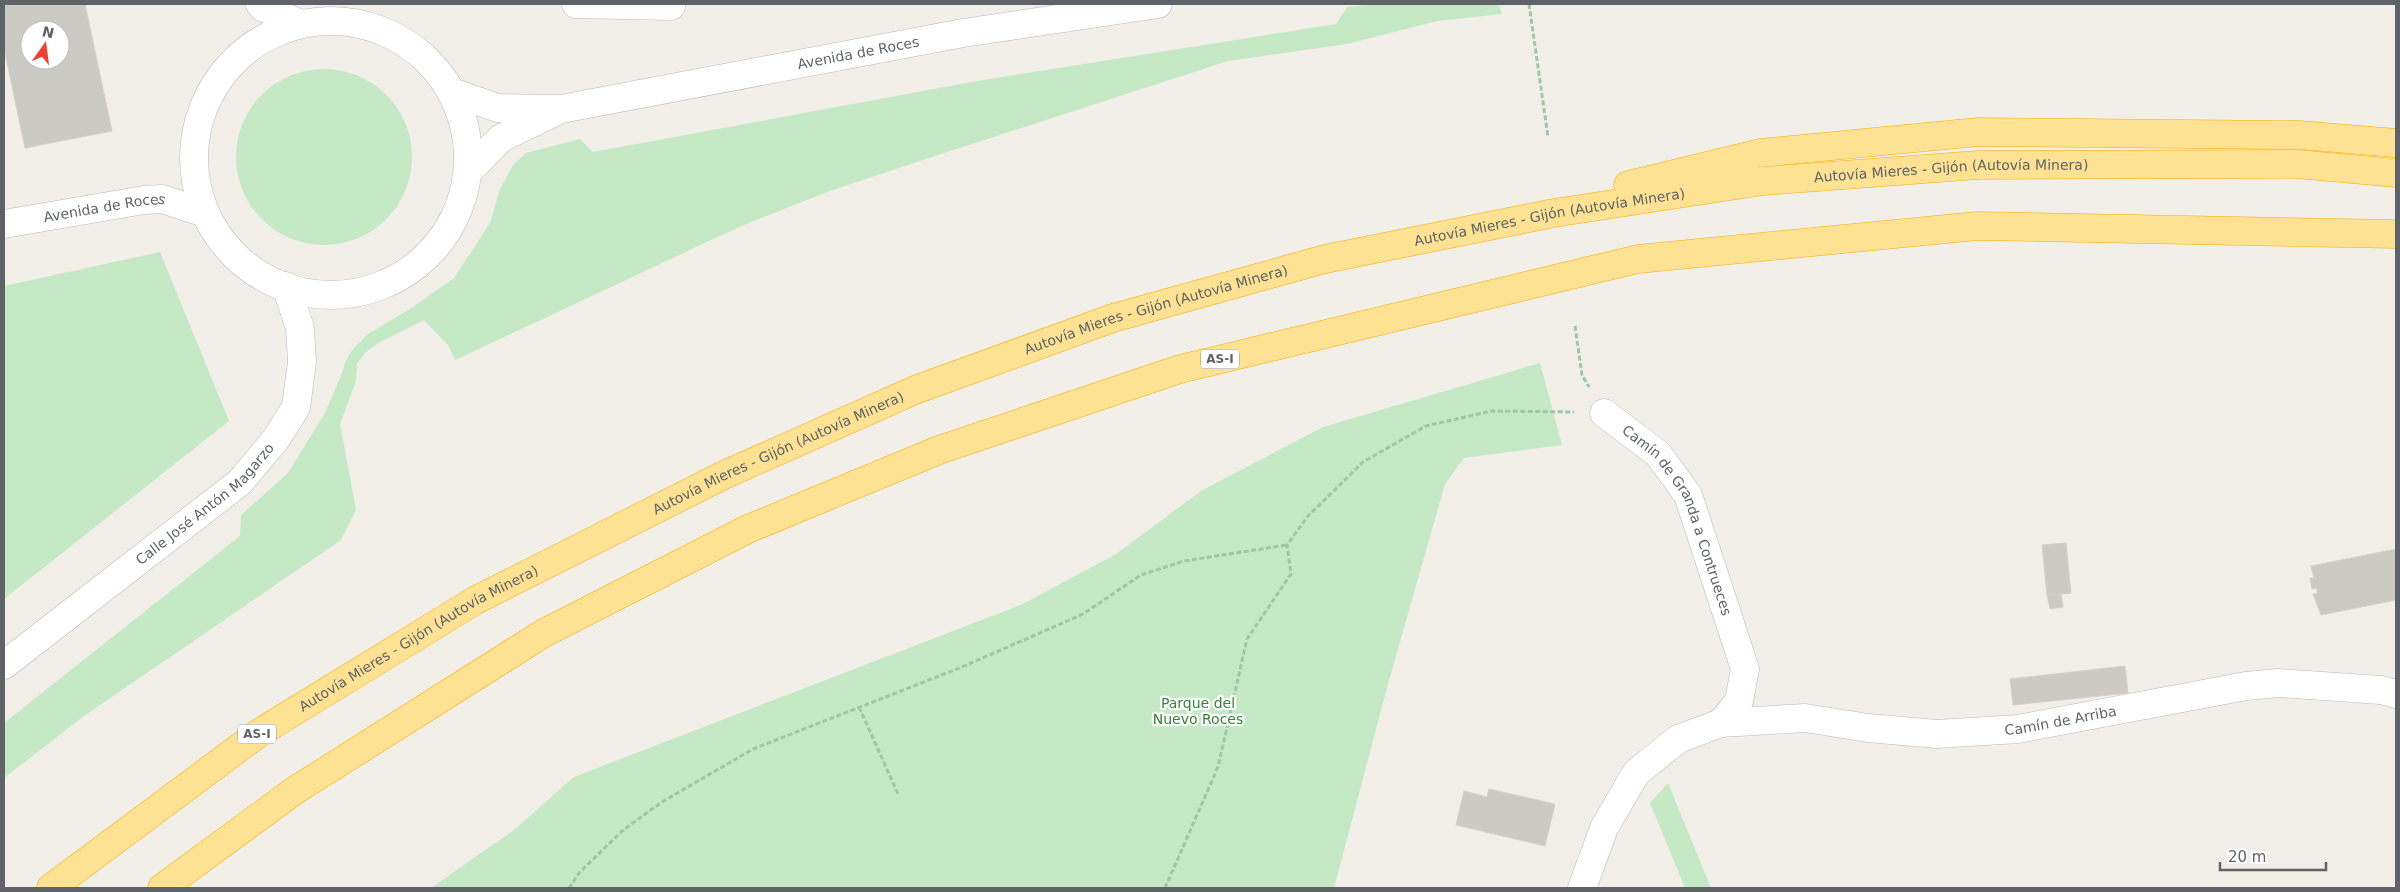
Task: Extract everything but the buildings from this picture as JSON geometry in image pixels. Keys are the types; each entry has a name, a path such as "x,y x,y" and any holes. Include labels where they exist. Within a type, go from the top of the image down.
{"highway":[{"path":"1325,259 1760,153 1978,132 2300,135 2396,143"},
{"name":"Autovía Mieres - Gijón (Autovía Minera)","path":"51,888 258,733 476,600 724,475 915,390 1113,318 1325,259 1554,212 1763,181 1978,165 2297,164 2396,173"},
{"name":"AS-I","path":"162,888 294,791 544,633 748,529 939,450 1180,369 1638,258 1977,226 2396,234"}],"street":[{"path":"260,4 264,8 371,26 424,55 454,93 469,139 469,171 456,217 428,256 396,280 350,294 305,294 260,276 231,253 204,213 193,167 198,119 219,76 255,42 293,13"},
{"path":"576,4 671,6"},
{"name":"Avenida de Roces","path":"454,93 498,108 561,109 963,33 1158,4"},
{"name":"Avenida de Roces","path":"469,171 500,138 561,109"},
{"name":"Avenida de Roces","path":"4,224 144,200 162,199 204,213"},
{"name":"Calle José Antón Magarzo","path":"4,665 240,482 276,439 296,406 302,362 300,328 286,286"},
{"name":"Camín de Granda a Contrueces","path":"1604,413 1658,454 1688,495 1745,669 1739,701 1721,723"},
{"name":"Camín de Arriba","path":"1721,723 1805,718 1868,728 1937,734 2018,729 2246,686 2278,682 2381,690 2396,694"},
{"path":"1582,888 1604,828 1636,773 1678,739 1721,723"}],"path":[{"path":"1529,4 1548,137"},
{"name":"Camín de Granda a Contrueces","path":"1575,326 1582,375 1604,413"},
{"path":"1165,888 1218,767 1247,639 1291,574 1287,545 1308,516 1363,462 1426,426 1491,412 1604,413"},
{"path":"570,888 580,872 622,831 662,802 753,749 958,669 1083,614 1142,575 1184,561 1287,545"},
{"path":"859,707 900,796"}],"green space":[{"path":"1374,4 1499,4 1502,14 1438,21 1347,44 1228,61 941,154 827,192 739,227 455,360 448,345 424,320 380,342 366,352 357,363 356,381 340,424 356,510 341,540 84,716 4,778 4,723 240,536 241,515 288,473 325,413 352,350 368,334 410,309 454,278 490,223 500,189 513,165 526,153 580,139 593,152 977,81 1336,24 1347,7"},
{"path":"324,69 358,76 380,89 392,101 408,131 412,157 405,191 392,213 380,225 350,241 324,245 290,238 268,225 256,213 240,183 236,157 243,123 256,101 268,89 298,73"},
{"path":"160,252 229,421 4,599 4,286"},
{"name":"Parque del Nuevo Roces","path":"1540,363 1562,445 1464,458 1445,484 1388,684 1334,888 431,888 514,830 574,777 1023,604 1116,554 1201,491 1323,427"},
{"path":"1668,783 1711,888 1685,888 1650,803"}]}
